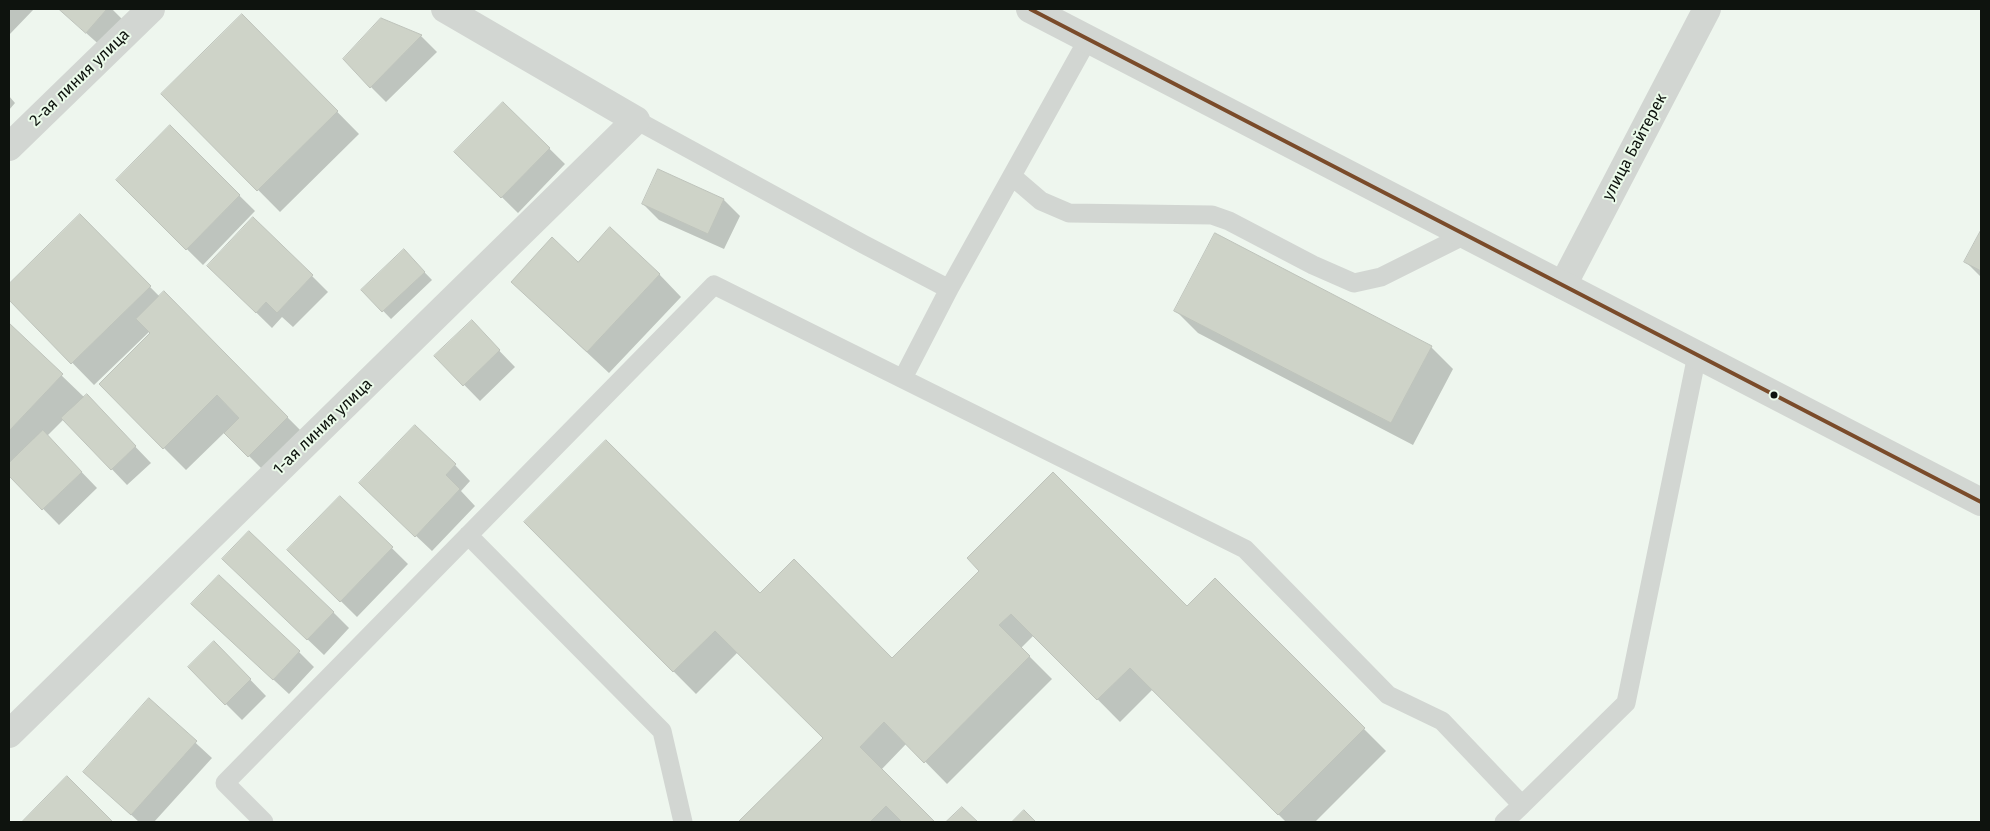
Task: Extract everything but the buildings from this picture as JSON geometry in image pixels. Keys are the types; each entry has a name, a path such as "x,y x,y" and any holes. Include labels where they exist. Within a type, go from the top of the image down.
{"street":[{"name":"2-ая линия улица","path":"9,147 151,9"},
{"path":"445,9 636,120"},
{"path":"1030,9 1981,502"},
{"name":"улица Байтерек","path":"1563,285 1707,9"},
{"name":"1-ая линия улица","path":"9,734 636,120"}],"lane":[{"path":"903,378 949,289 1013,177 1088,39"},
{"path":"636,120 949,289"},
{"path":"1013,177 1041,201 1069,213 1212,215 1229,221 1313,265 1354,283 1381,277 1465,235"},
{"path":"264,822 225,783 714,285 1245,549 1388,695 1442,721 1522,804"},
{"path":"1504,822 1626,703 1697,355"},
{"path":"468,535 662,731 683,822"}],"transit line":[{"path":"1030,9 1981,502"}]}
